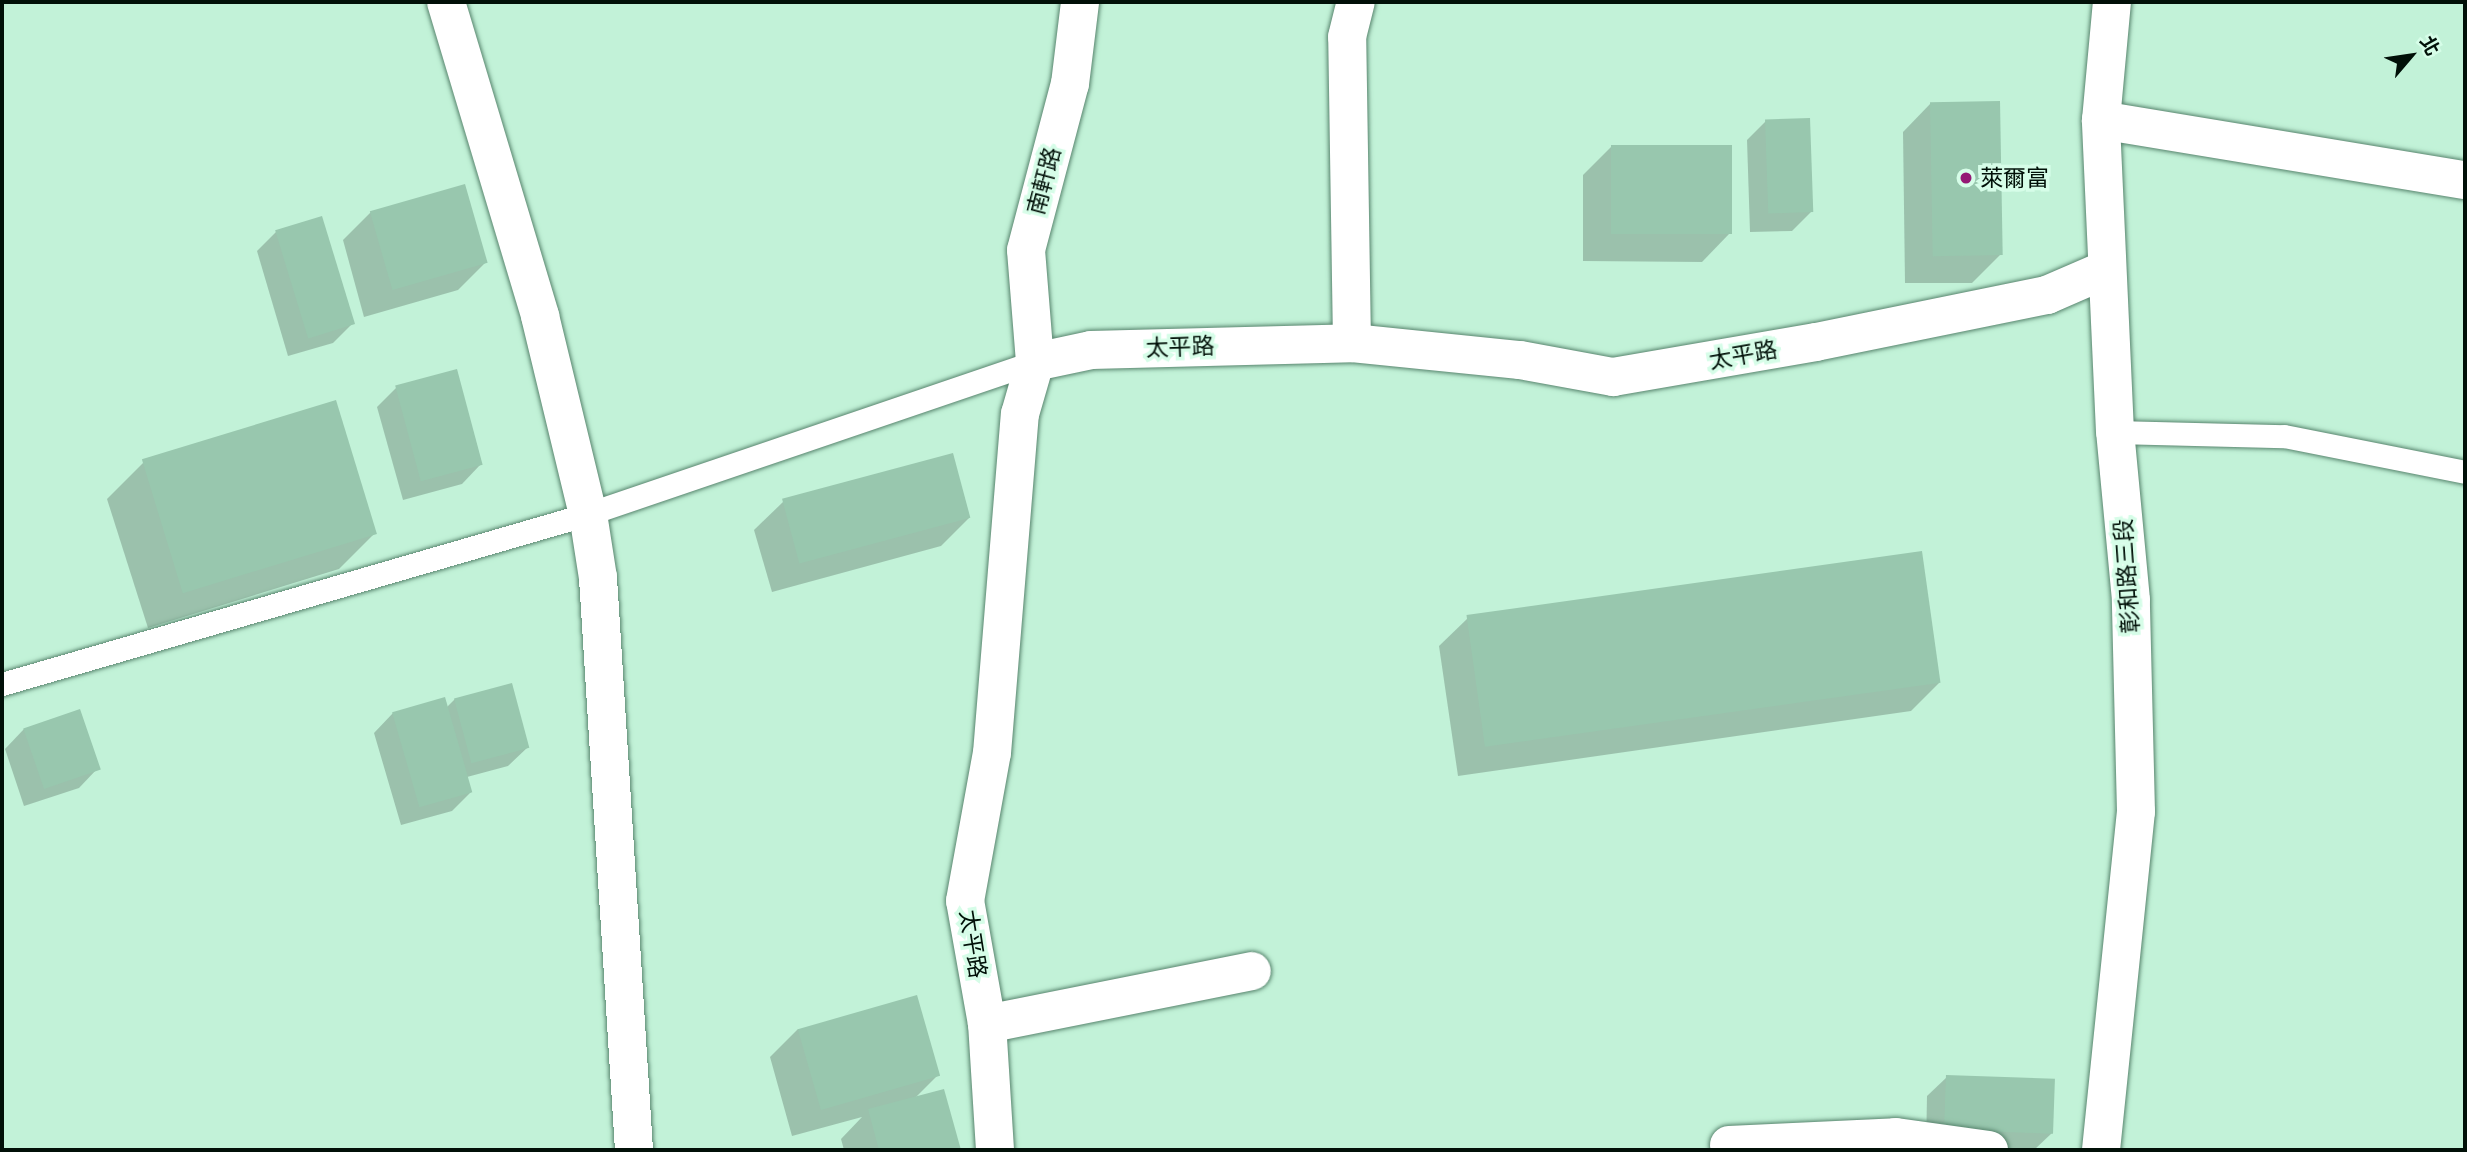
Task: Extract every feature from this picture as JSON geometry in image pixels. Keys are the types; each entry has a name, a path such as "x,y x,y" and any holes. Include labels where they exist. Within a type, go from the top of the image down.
{"street":[{"path":"446,2 541,316 588,514 598,592 634,1150"},
{"name":"南軒路","path":"1035,362 1026,250 1070,84 1080,2"},
{"path":"1352,343 1347,37 1356,2"},
{"name":"彰和路三段","path":"2101,1150 2136,812 2131,600 2115,432 2101,120 2112,2"},
{"path":"2101,120 2465,180"},
{"name":"太平路","path":"995,1150 987,1024 965,901 992,753 1020,414 1035,362 1091,350 1352,343 1520,360 1613,377 1816,342 2046,295 2107,269"},
{"path":"987,1024 1252,971"},
{"path":"1729,1145 1896,1137 1989,1150"}],"lane":[{"path":"2,684 588,514 1035,362"},
{"path":"2115,432 2284,436 2465,472"}],"building":[{"name":"萊爾富","path":"2000,101 2003,255 1933,256 1930,102"},
{"path":"1810,118 1813,212 1768,214 1765,120"},
{"path":"1611,145 1732,145 1732,234 1611,234"},
{"path":"465,184 488,263 392,290 370,211"},
{"path":"322,216 355,324 308,338 275,230"},
{"path":"457,369 483,465 421,481 395,386"},
{"path":"336,400 377,534 183,593 142,459"},
{"path":"953,453 970,518 799,564 782,499"},
{"path":"1922,551 1941,683 1485,747 1466,615"},
{"path":"512,683 529,748 471,763 454,699"},
{"path":"445,697 472,792 419,807 392,712"},
{"path":"80,709 101,770 44,789 23,729"},
{"path":"917,995 940,1076 821,1110 798,1029"},
{"path":"1946,1075 2055,1079 2053,1134 1944,1130"},
{"path":"944,1089 961,1150 879,1150 868,1109"}],"place":[{"name":"萊爾富","path":"1966,178"}]}
